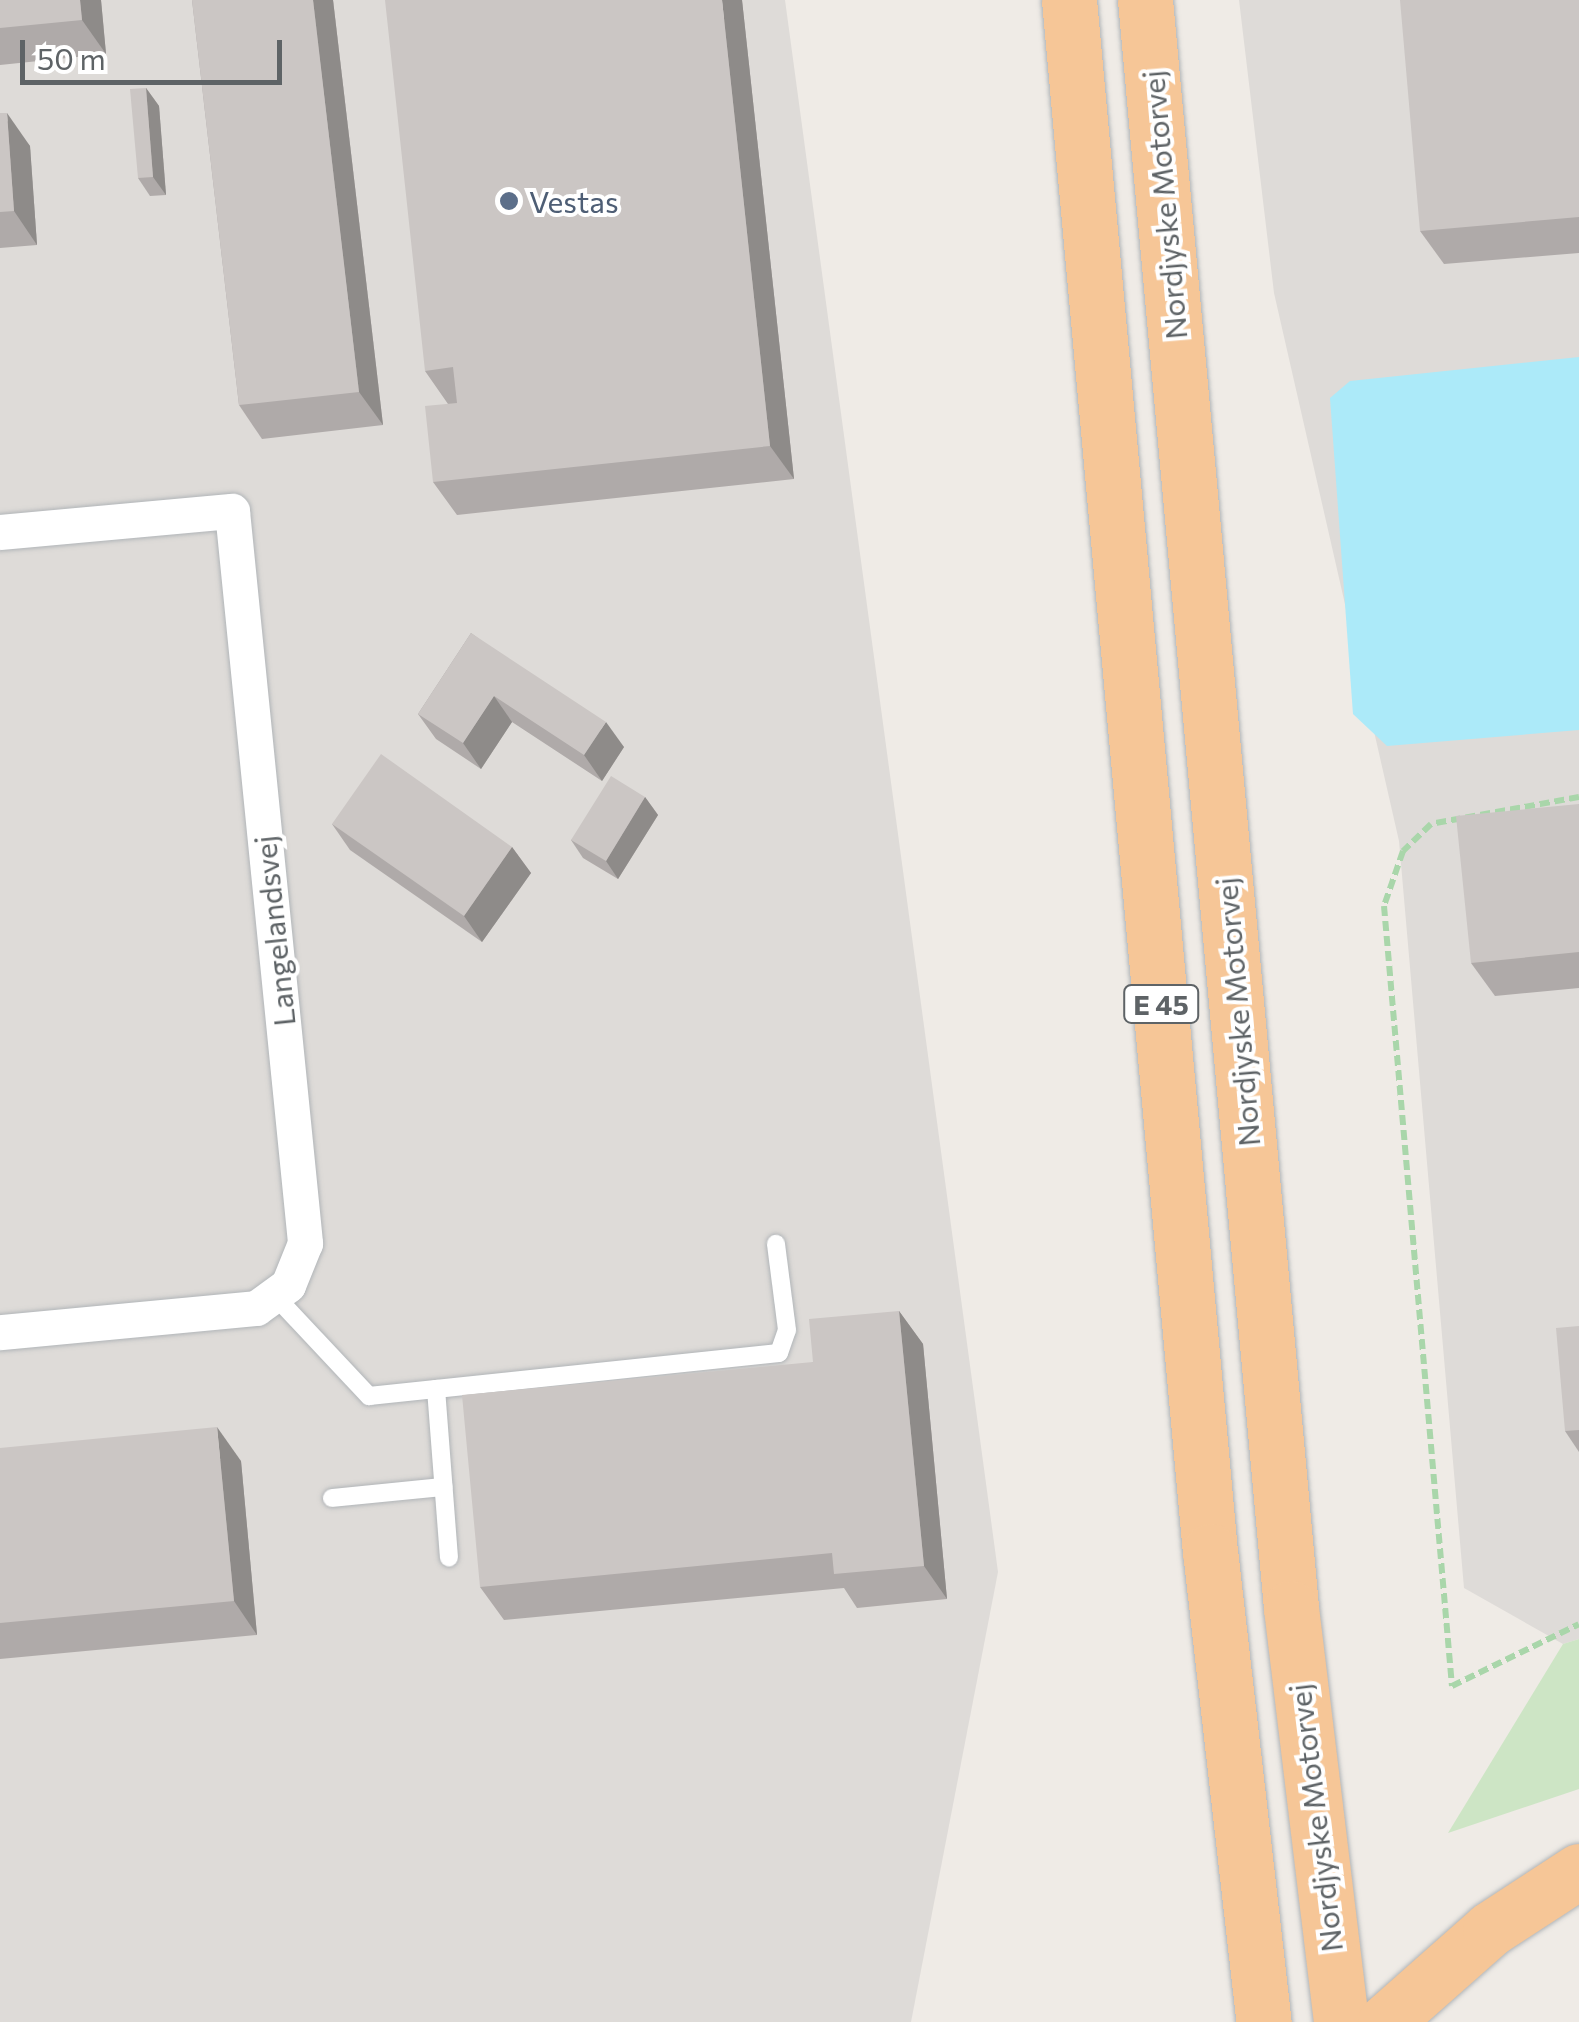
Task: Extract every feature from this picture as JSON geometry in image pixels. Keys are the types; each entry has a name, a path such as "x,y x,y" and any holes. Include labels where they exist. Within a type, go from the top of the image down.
{"highway":[{"name":"E 45","path":"1069,0 1210,1551 1262,2014"},
{"name":"Nordjyske Motorvej","path":"1145,0 1327,1920 1341,2022"},
{"path":"1385,2022 1490,1929 1579,1871"}],"street":[{"name":"Langelandsvej","path":"0,532 232,511 305,1243 288,1284 274,1295"},
{"path":"0,1332 256,1308 274,1295"}],"lane":[{"path":"274,1295 369,1396 779,1352 787,1330 776,1244"},
{"path":"436,1389 449,1558"},
{"path":"332,1498 444,1487"}],"path":[{"path":"1579,797 1431,824 1402,852 1384,906 1452,1686 1579,1624"}],"shaded area":[{"path":"0,0 785,0 998,1572 911,2022 0,2022"},
{"path":"1239,0 1579,0 1579,1639 1563,1644 1464,1588 1399,841 1274,293"}],"green space":[{"path":"1579,1639 1579,1789 1448,1833 1563,1644"}],"water":[{"path":"1579,357 1579,730 1387,746 1353,714 1330,398 1350,381"}],"building":[{"path":"0,0 80,0 82,20 0,28"},
{"path":"192,0 313,0 359,392 239,405"},
{"path":"385,0 722,0 770,446 433,482 425,406 457,403 453,367 425,371"},
{"path":"1400,0 1579,0 1579,217 1420,231"},
{"path":"146,88 153,177 138,178 130,89"},
{"path":"0,113 7,113 14,211 0,212"},
{"path":"471,633 606,722 584,755 494,696 463,743 418,714"},
{"path":"381,754 512,847 464,916 332,824"},
{"path":"611,776 645,797 606,861 571,840"},
{"path":"1579,804 1579,952 1471,963 1456,816"},
{"path":"899,1311 924,1566 834,1574 832,1553 480,1587 462,1395 813,1362 809,1319"},
{"path":"1579,1326 1579,1430 1565,1431 1556,1328"},
{"path":"217,1427 234,1601 0,1623 0,1448"}],"place":[{"name":"Vestas","path":"509,201"}]}
